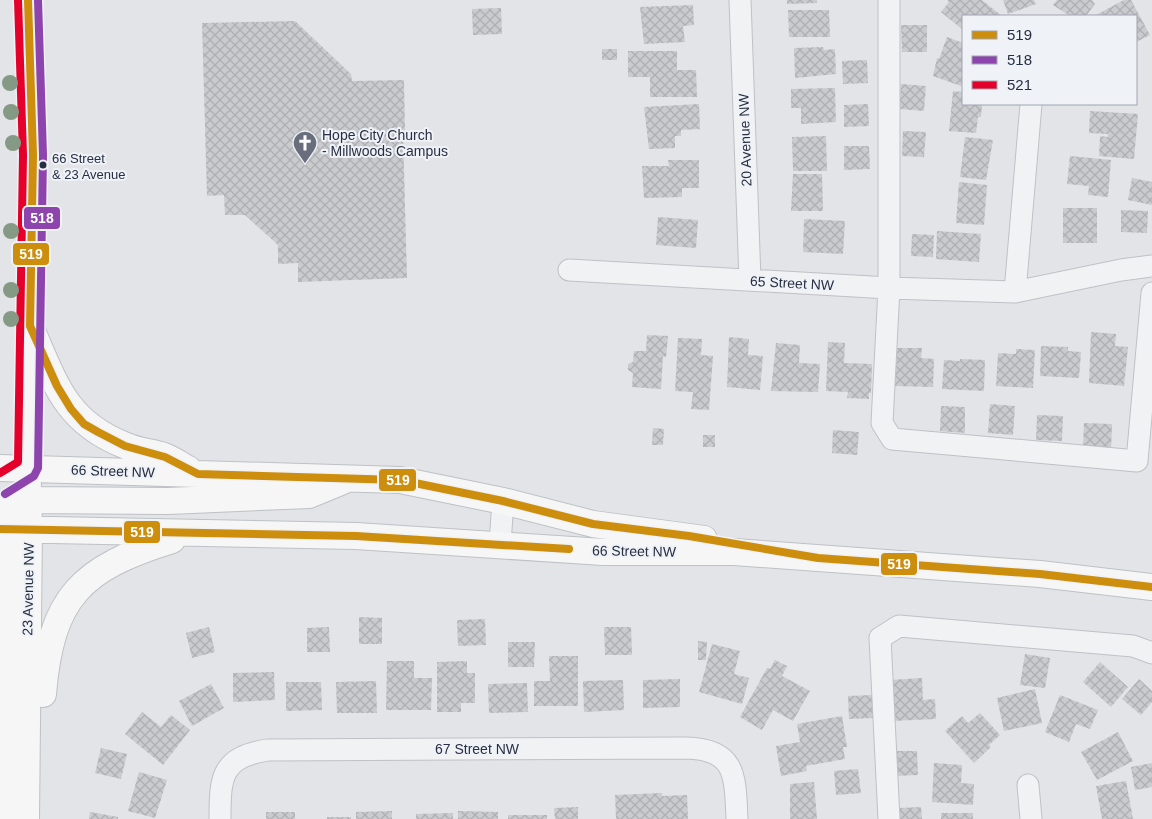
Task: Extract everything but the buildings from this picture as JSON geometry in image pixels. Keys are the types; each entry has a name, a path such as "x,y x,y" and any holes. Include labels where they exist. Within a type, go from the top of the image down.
{"main road":[{"name":"23 Avenue NW","path":"26,819 26,770 7,502 28,468 33,154 28,0"},
{"path":"30,326 57,386 71,409 84,424 124,446 165,456 198,474"},
{"name":"66 Street NW","path":"28,468 400,480 503,501 593,524 689,536 818,558"},
{"path":"4,819 7,502 168,501 310,495 351,477"},
{"name":"66 Street NW","path":"7,502 189,534 356,536 603,552 734,552 1040,574 1152,588"},
{"path":"26,770 43,698 46,658 52,635 68,599 79,586 127,555 189,534"}],"street":[{"name":"20 Avenue NW","path":"740,0 750,280"},
{"path":"888,0 888,288 882,423 892,439 1137,461 1152,293"},
{"path":"1015,292 1031,105"},
{"name":"65 Street NW","path":"569,270 888,288 1015,292 1121,270 1152,266"},
{"path":"500,544 503,501"},
{"path":"889,819 880,638 899,626 1133,646 1152,653"},
{"name":"67 Street NW","path":"220,819 222,783 228,768 234,761 252,752 268,750 686,748 705,750 722,756 734,774 737,819"},
{"path":"1028,785 1031,819"}],"transit line":[{"name":"521","path":"0,473 18,462 23,155 18,0"},
{"name":"519","path":"28,0 33,155 30,326 57,386 71,409 84,424 98,432 125,446 165,457 198,474 400,480 503,501 593,524 689,536 818,558 1040,574 1152,587"},
{"name":"518","path":"5,494 34,476 38,468 43,155 38,0"},
{"name":"519","path":"0,529 356,536 569,549"}],"place":[{"name":"Hope City Church - Millwoods Campus","path":"305,164"},
{"name":"66 Street & 23 Avenue","path":"43,165"}]}
